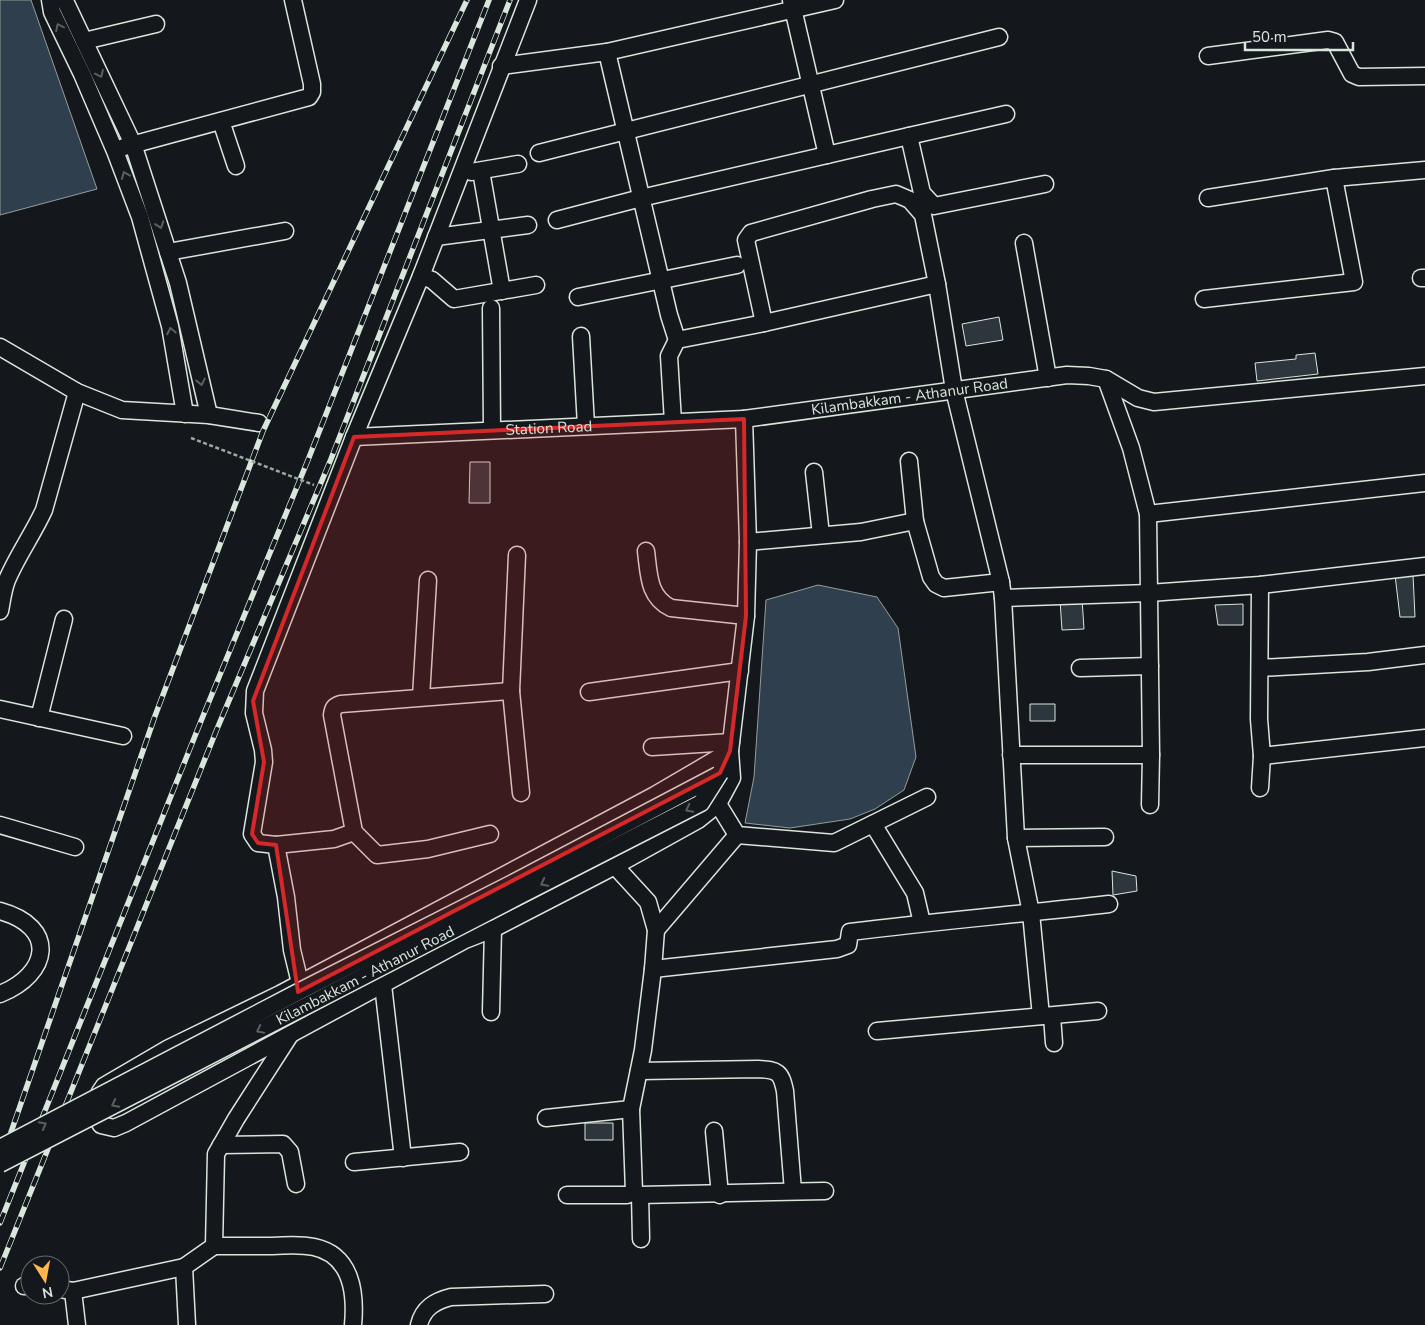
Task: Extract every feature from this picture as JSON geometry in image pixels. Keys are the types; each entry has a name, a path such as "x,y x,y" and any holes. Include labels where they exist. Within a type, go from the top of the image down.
{"street":[{"path":"50,0 52,12 82,74 115,151 140,218 170,326 185,414"},
{"path":"63,0 133,144 168,252 194,347 208,415"},
{"path":"354,832 334,839 276,845 258,843 252,834 264,762 254,713 255,691 354,436 422,276 501,66 528,0"},
{"path":"501,66 608,52 792,5 836,0"},
{"path":"115,151 133,144 309,97 312,92 312,84 298,1"},
{"path":"792,5 827,155"},
{"path":"84,41 156,24"},
{"path":"539,153 999,37"},
{"path":"1208,56 1328,40 1335,42 1352,74 1359,77 1425,76"},
{"path":"608,52 660,279 677,340 669,356 673,422"},
{"path":"557,220 641,198 1006,114"},
{"path":"221,121 236,166"},
{"path":"909,136 922,193 934,206 1045,184"},
{"path":"460,174 518,164"},
{"path":"1208,198 1334,178 1425,170"},
{"path":"481,171 502,291"},
{"path":"1204,299 1354,282 1334,178"},
{"path":"764,323 746,240 751,233 896,194 910,200 923,215 937,284 954,390 1002,590 1016,838 1031,914 1047,1016 1054,1043"},
{"path":"436,237 528,225"},
{"path":"168,252 285,231"},
{"path":"1024,243 1048,378"},
{"path":"578,297 737,265"},
{"path":"422,276 432,280 454,299 536,285"},
{"path":"677,340 764,323 937,284"},
{"path":"490,308 492,430"},
{"path":"581,336 586,426"},
{"path":"0,348 77,392 122,410 208,415 259,423"},
{"name":"Kilambakkam - Athanur Road","path":"0,1164 701,803 720,773 731,747 740,670 746,616 748,542 744,419 1067,375 1106,379 1138,398 1154,402 1425,376"},
{"path":"1106,379 1131,448 1148,514 1150,805"},
{"path":"0,612 6,582 7,564 37,526 44,510 77,392"},
{"name":"Station Road","path":"354,436 744,419"},
{"path":"909,461 915,521 931,577 936,584 944,588 1148,594 1260,585 1425,566"},
{"path":"814,472 821,536"},
{"path":"1148,514 1425,483"},
{"path":"748,542 861,532 915,521"},
{"path":"646,552 652,587 655,596 661,604 671,608 746,616"},
{"path":"517,555 511,691 521,793"},
{"path":"421,698 428,580"},
{"path":"1260,585 1259,720 1262,756 1260,788"},
{"path":"39,718 64,619"},
{"path":"1260,668 1368,662 1425,655"},
{"path":"1080,668 1150,666"},
{"path":"589,692 740,670"},
{"path":"490,834 428,849 377,855 354,832 332,715 333,709 340,704 511,691"},
{"path":"0,708 123,736"},
{"path":"1262,756 1425,738"},
{"path":"652,747 731,747"},
{"path":"731,747 732,778 718,804 698,820 615,866 493,929 465,940 126,1123 114,1128 100,1125 95,1115 94,1105 98,1094 104,1086 169,1048 300,983 655,795 731,747"},
{"path":"1011,755 1151,755"},
{"name":"Kilambakkam - Athanur Road","path":"0,1148 720,773"},
{"path":"737,835 834,843 927,798"},
{"path":"718,804 737,835"},
{"path":"873,824 915,893 922,923"},
{"path":"0,825 75,847"},
{"path":"656,930 737,835"},
{"path":"1016,838 1105,837"},
{"path":"214,1246 216,1154 290,1034 300,983 292,950 286,897 276,845"},
{"path":"615,866 648,902 656,930 643,1050 630,1109 641,1239"},
{"path":"653,969 837,949 848,945 850,932 922,923 1031,914 1109,904"},
{"path":"0,911 11,914 32,928 37,933 41,950 38,961 30,976 15,988 0,994"},
{"path":"491,1012 493,929"},
{"path":"383,985 403,1158"},
{"path":"877,1031 1098,1011"},
{"path":"639,1071 758,1068 772,1070 779,1074 783,1080 785,1091 793,1191"},
{"path":"546,1118 630,1109"},
{"path":"714,1131 720,1194"},
{"path":"221,1145 283,1144 290,1152 296,1184"},
{"path":"354,1162 460,1152"},
{"path":"567,1195 825,1191"},
{"path":"70,1289 184,1267 214,1246 297,1245 316,1248 333,1255 345,1267 351,1281 355,1305 353,1325"},
{"path":"184,1267 187,1325"},
{"path":"419,1325 421,1316 438,1300 451,1297 545,1294"},
{"path":"70,1303 77,1325"}],"path":[{"path":"190,438 314,485"}],"highlighted area":[{"path":"744,419 746,616 730,751 720,773 298,992 276,845 258,843 252,834 264,762 253,701 354,437"}],"water":[{"path":"0,0 31,0 97,189 0,215"},
{"path":"818,585 877,597 898,628 916,757 904,790 875,809 850,819 790,828 745,823 754,777 766,600"}],"building":[{"path":"999,317 1003,340 966,346 962,324"},
{"path":"1315,353 1318,374 1257,381 1255,363 1296,359 1296,355"},
{"path":"470,462 490,462 490,503 469,503"},
{"path":"1395,575 1413,575 1415,617 1400,617"},
{"path":"1082,599 1084,629 1062,630 1060,600"},
{"path":"1243,604 1243,625 1218,625 1215,605"},
{"path":"1030,704 1055,704 1055,721 1030,721"},
{"path":"1112,871 1136,876 1137,891 1113,895"},
{"path":"585,1123 613,1123 613,1140 585,1140"}],"railway":[{"path":"0,1164 155,716 263,431 467,0"},
{"path":"0,1223 201,721 308,460 489,0"},
{"path":"0,1268 217,729 331,459 510,0"}]}
